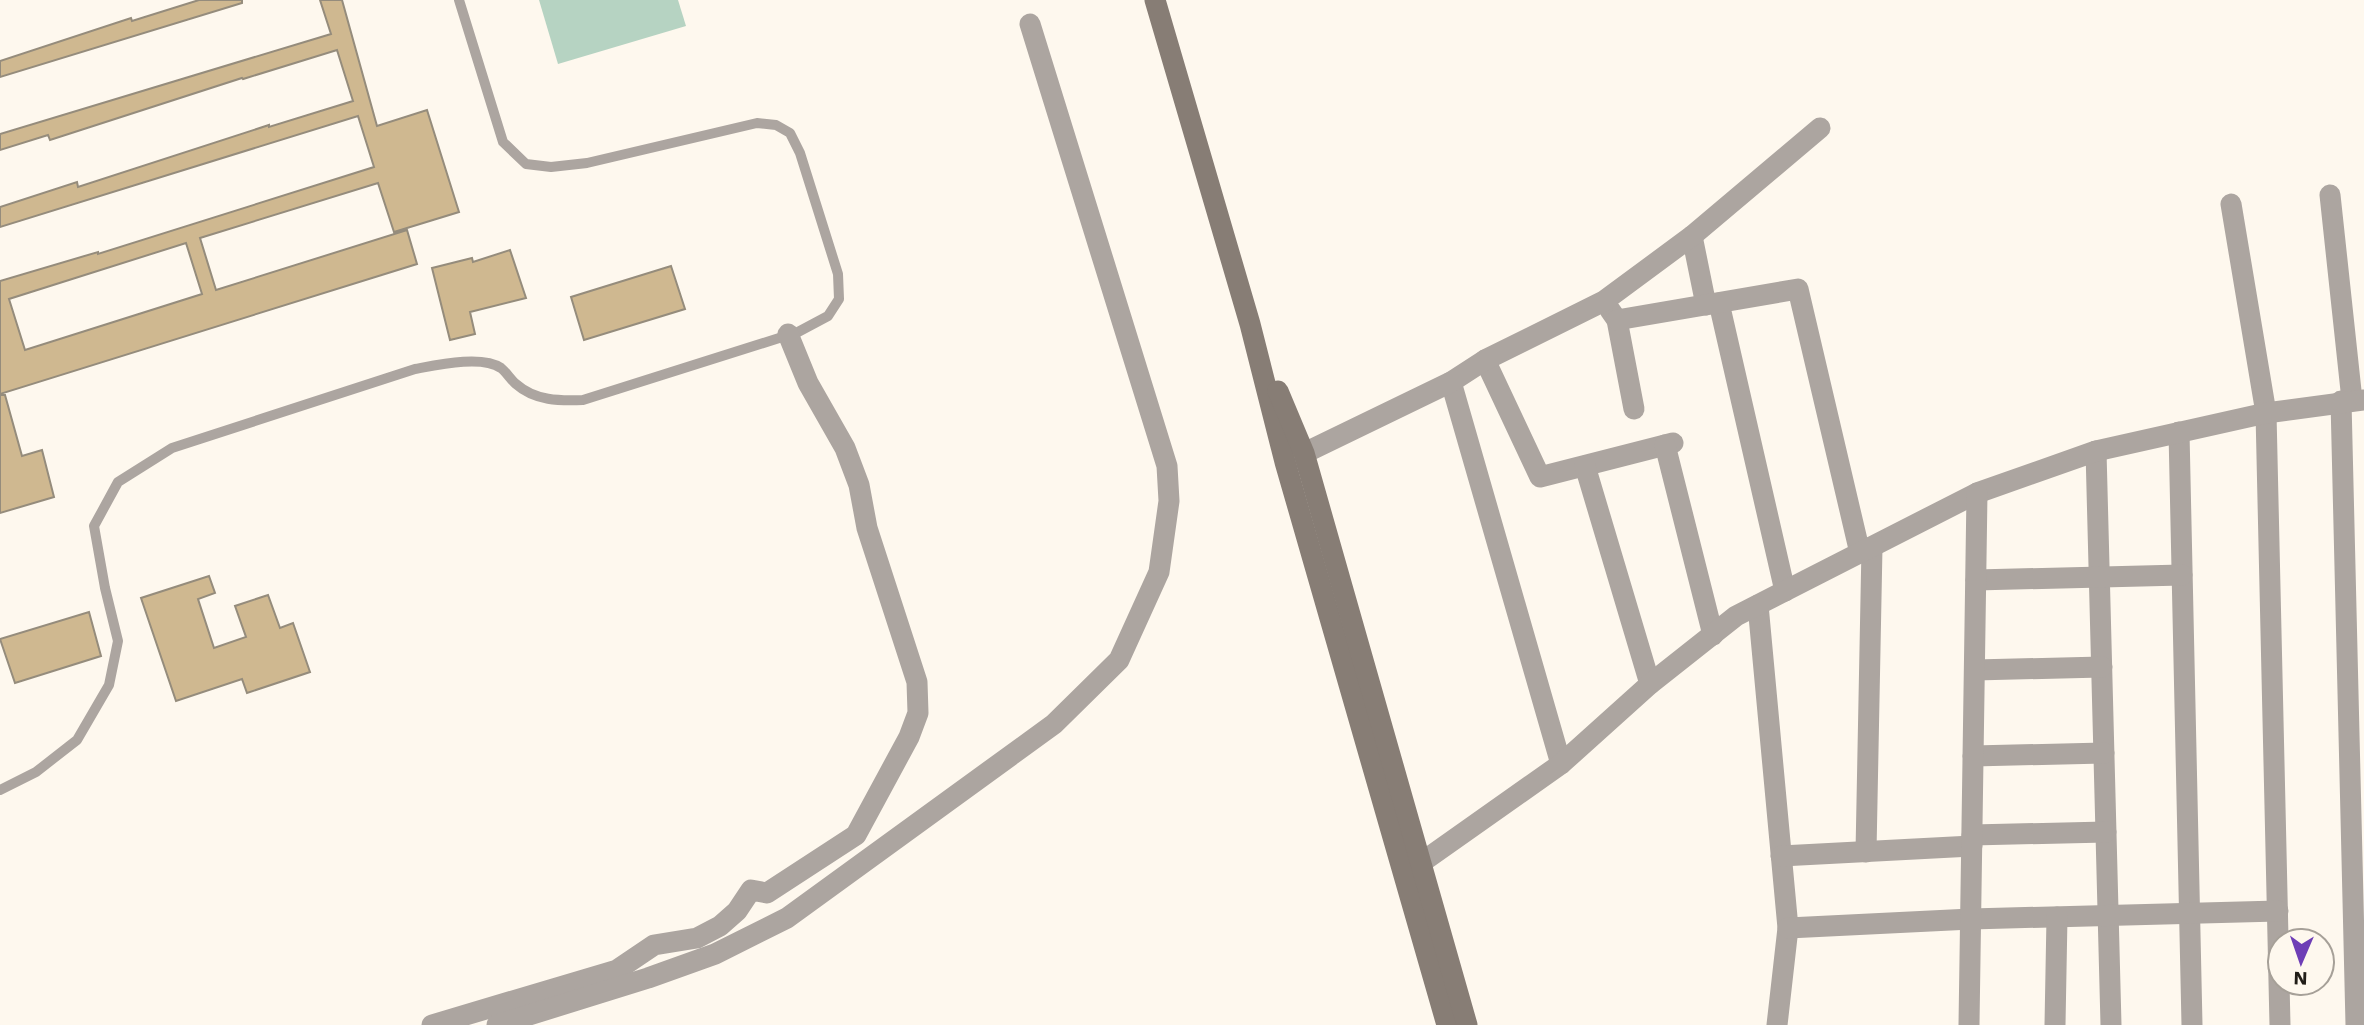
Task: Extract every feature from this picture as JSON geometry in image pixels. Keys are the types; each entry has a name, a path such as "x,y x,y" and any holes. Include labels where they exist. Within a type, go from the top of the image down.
{"street":[{"path":"1155,0 1250,324 1294,458 1412,869 1447,1025"},
{"path":"497,1025 715,954 787,918 1054,724 1119,660 1159,572 1169,501 1167,466 1030,24"},
{"path":"1294,458 1451,382 1485,360 1604,301 1692,236 1820,128"},
{"path":"2330,195 2353,400 2356,1025"},
{"path":"2231,204 2266,413 2280,1025"},
{"path":"1692,236 1713,304 1785,591"},
{"path":"1617,320 1798,289 1866,550 1866,852"},
{"path":"1604,301 1617,320 1634,409"},
{"path":"432,1025 617,970 654,945 696,938 720,926 737,911 751,890 767,893 856,835 909,737 918,713 918,682 867,528 859,485 845,448 808,383 788,334"},
{"path":"1485,360 1540,477 1669,444 1713,635"},
{"path":"1451,382 1561,764"},
{"path":"1412,869 1561,764 1650,684 1736,616 1977,493 2096,451 2266,413 2353,400"},
{"path":"2179,432 2192,1025"},
{"path":"2096,451 2111,1025"},
{"path":"1585,466 1650,684"},
{"path":"1969,1025 1977,493"},
{"path":"1976,580 2182,575"},
{"path":"1758,605 1787,928 1777,1025"},
{"path":"1975,670 2102,667"},
{"path":"1973,756 2104,752"},
{"path":"1781,856 1866,852 1972,841 2106,832"},
{"path":"1412,869 1467,1025"},
{"path":"1787,928 1971,919 2278,911"},
{"path":"2055,1025 2057,917"}],"lane":[{"path":"0,790 37,772 77,740 108,685 118,641 94,526 118,482 172,448 415,369 443,363 468,362 500,367 518,387 539,397 553,401 583,400 798,332 828,316 839,299 838,274 800,153 790,133 776,125 757,123 587,163 551,167 526,164 503,142 459,0"}],"green space":[{"path":"539,0 678,0 686,26 558,64"}],"building":[{"path":"199,0 242,0 242,3 0,77 0,61 131,18 132,21"},
{"path":"320,0 342,0 377,126 427,110 459,212 394,232 378,183 200,238 216,290 407,230 417,264 0,394 0,281 98,254 374,167 358,116 0,227 0,207 77,182 78,187 269,125 353,101 337,50 50,140 48,135 0,150 0,134 331,34","holes":["186,243 202,294 25,350 9,299"]},
{"path":"510,250 526,298 470,312 475,334 450,340 432,268 472,258 473,262"},
{"path":"671,266 685,309 584,340 571,297"},
{"path":"0,395 5,395 22,456 42,450 54,497 0,513"},
{"path":"209,576 215,593 198,599 214,648 246,637 235,606 268,595 280,628 293,623 310,672 247,693 242,679 176,701 141,598"},
{"path":"89,612 101,656 15,683 0,639"}]}
